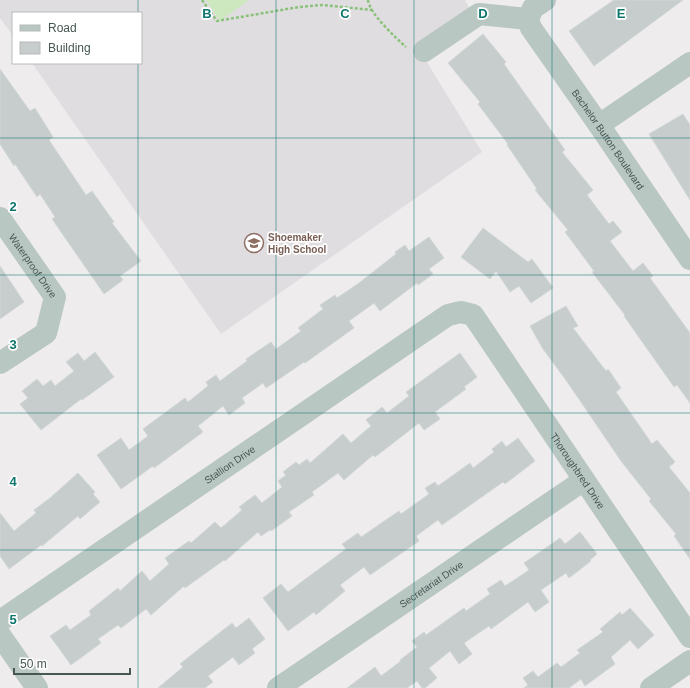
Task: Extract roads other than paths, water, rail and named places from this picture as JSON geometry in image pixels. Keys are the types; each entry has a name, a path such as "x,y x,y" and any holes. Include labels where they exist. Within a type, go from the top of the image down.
{"street":[{"path":"424,51 479,14 528,19 533,8 545,0"},
{"name":"Bachelor Button Boulevard","path":"528,19 531,28 690,259"},
{"path":"599,125 690,63"},
{"name":"Waterproof Drive","path":"0,218 56,297 46,333 0,363"},
{"name":"Thoroughbred Drive","path":"461,312 473,315 690,637"},
{"name":"Stallion Drive","path":"0,621 448,315 461,312"},
{"name":"Secretariat Drive","path":"278,688 584,480"},
{"path":"0,635 37,688"},
{"path":"651,688 690,661"}],"place":[{"name":"Shoemaker High School","path":"254,243"}]}
